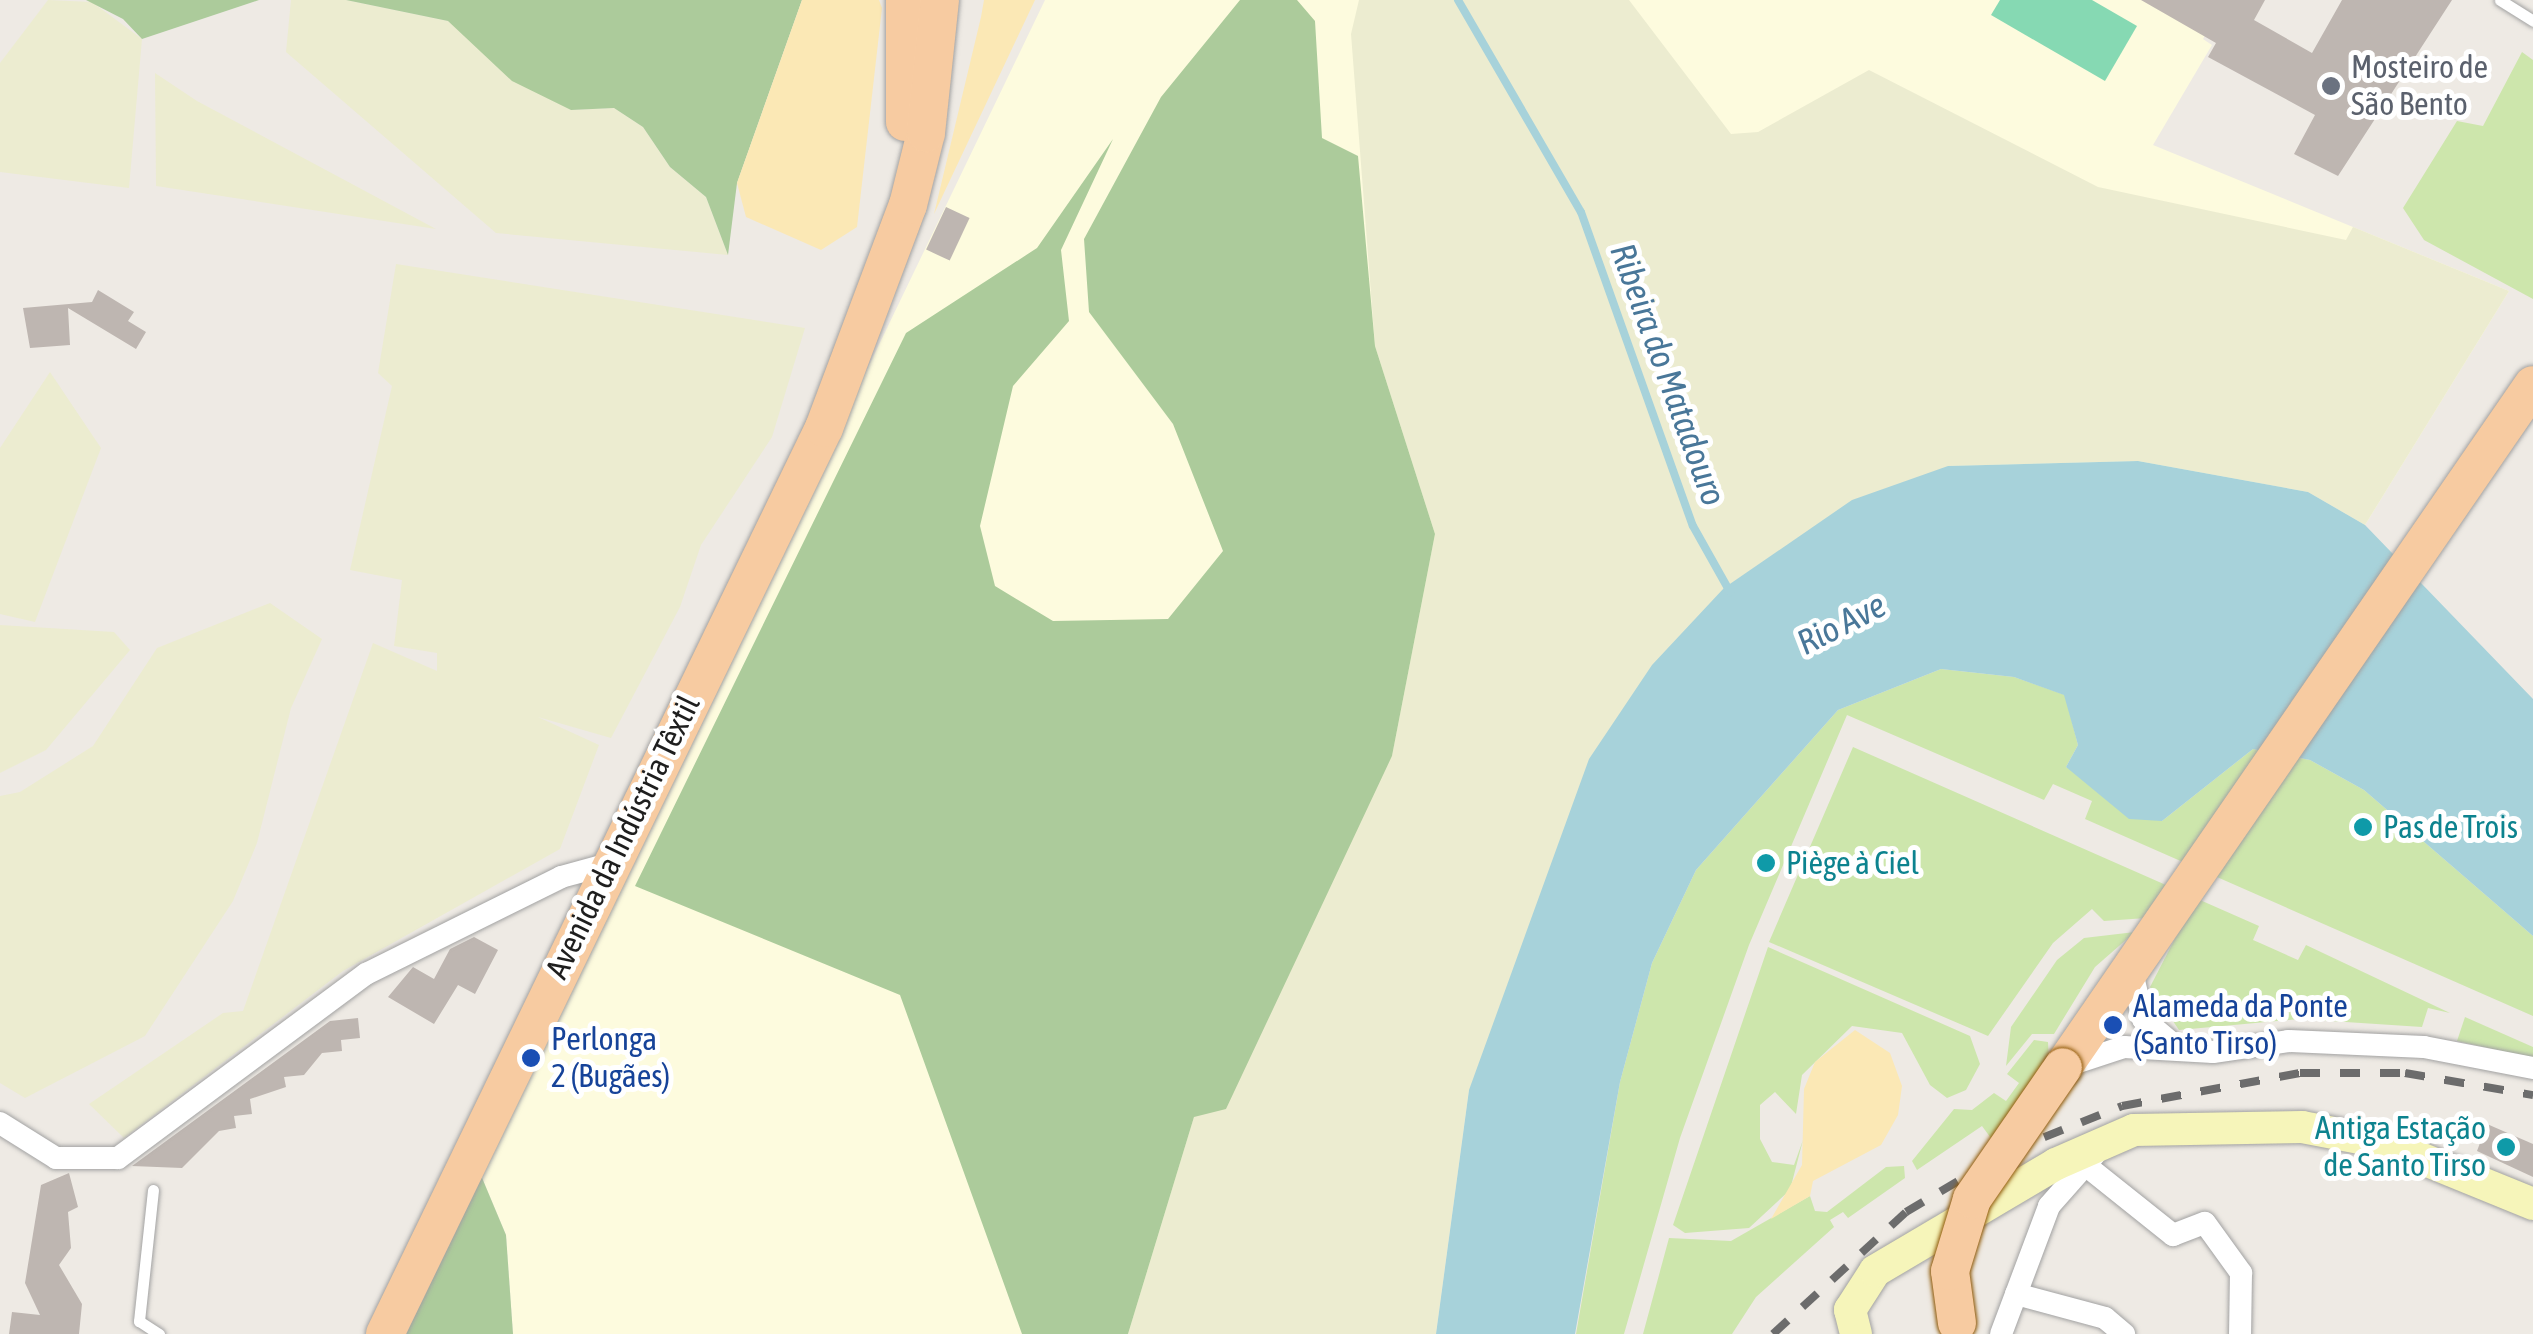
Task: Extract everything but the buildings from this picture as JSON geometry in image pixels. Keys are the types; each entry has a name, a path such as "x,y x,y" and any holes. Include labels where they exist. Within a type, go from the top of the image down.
{"main road":[{"path":"859,339 903,146 905,0"},
{"path":"859,339 922,151 940,0"},
{"name":"Avenida da Indústria Têxtil","path":"386,1334 609,864 824,428 859,339"},
{"path":"1975,1331 1950,1271 1972,1199 2533,385"}],"street":[{"path":"0,1123 56,1158 118,1158 366,974 560,877 609,864"},
{"path":"2139,957 2143,1019 2180,1050"},
{"path":"2063,1066 2124,1047 2180,1050 2288,1041 2404,1046 2533,1068"},
{"path":"1856,1334 1850,1310 1874,1271 2038,1174 2134,1130 2302,1127 2381,1142 2533,1204"},
{"path":"1975,1331 2016,1294 2049,1206 2084,1164 2113,1139"},
{"path":"2084,1164 2173,1236 2205,1224 2241,1273 2240,1334"},
{"path":"2038,1174 2049,1206"},
{"path":"2016,1294 2104,1318 2124,1334"}],"lane":[{"path":"2500,0 2533,21"},
{"path":"153,1190 139,1320 159,1334"}],"shaded area":[{"path":"1045,0 2226,0 2203,39 2212,45 2153,145 2509,291 2365,525 2308,492 1948,466 1469,1090 1436,1334 513,1334 506,1235 480,1173"}],"green space":[{"path":"48,0 92,2 142,39 129,188 0,172 0,63"},
{"path":"86,0 259,0 142,39 123,19"},
{"path":"291,0 346,0 448,21 571,110 614,108 643,127 670,167 706,197 728,255 496,233 286,52"},
{"path":"346,0 802,0 737,183 728,255 706,197 670,167 643,127 614,108 571,110 512,81 448,21"},
{"path":"1240,0 1297,0 1315,21 1322,138 1358,156 1375,346 1435,534 1392,756 1226,1109 1194,1117 1128,1334 1022,1334 900,995 635,886 906,333 1037,248 1113,139 1061,250 1069,321 1013,386 980,526 995,586 1053,621 1168,619 1223,551 1173,424 1089,312 1084,239 1161,97"},
{"path":"1359,0 1629,0 1731,134 1758,132 1869,70 2098,187 2346,240 2353,227 2509,291 2365,525 2308,492 2138,461 1948,466 1469,1090 1436,1334 1128,1334 1194,1117 1392,756 1435,534 1375,346 1351,34"},
{"path":"2000,0 2092,0 2137,26 2105,81 1991,15"},
{"path":"2522,52 2533,60 2533,299 2424,240 2403,208 2457,121 2483,126"},
{"path":"155,73 197,101 436,229 156,186"},
{"path":"396,264 805,328 772,437 701,545 680,607 611,738 538,717 599,745 560,849 343,971 124,1138 89,1104 223,1013 243,1011 373,643 437,671 437,653 394,646 402,580 350,570 392,386 378,373"},
{"path":"50,372 101,448 35,622 0,614 0,448"},
{"path":"270,603 322,639 291,708 257,843 233,901 145,1036 25,1098 0,1083 0,796 20,792 93,746 157,648"},
{"path":"0,625 114,632 130,650 46,750 0,773"},
{"path":"1941,669 2014,677 2065,695 2078,745 2066,767 2162,821 2253,749 2310,760 2364,790 2533,936 2533,1016 2085,819 2092,801 2053,784 2044,800 1847,715 1749,945 1680,1138 1624,1334 1576,1334 1620,1082 1652,963 1696,870 1838,710"},
{"path":"1853,747 2259,926 2253,940 2298,960 2306,945 2450,1013 2428,1008 2422,1027 2300,1019 2179,1030 2150,987 2181,927 2146,918 2104,921 2092,909 2053,943 1988,1036 1769,942"},
{"path":"2135,932 2095,967 2054,1034 2032,1034 2006,1066 2011,1027 2057,960 2084,938"},
{"path":"1768,947 1970,1036 1980,1064 1966,1090 1947,1098 1930,1085 1902,1033 1852,1026 1802,1075 1796,1114 1775,1092 1760,1105 1760,1139 1772,1162 1794,1165 1803,1140 1790,1190 1749,1228 1685,1233 1673,1225"},
{"path":"2465,1017 2533,1047 2533,1058 2457,1041"},
{"path":"2034,1040 2048,1042 2049,1059 1993,1141 1982,1126 1917,1170 1912,1161 1954,1109 1972,1110 1994,1093 2006,1101 2019,1083 2007,1074"},
{"path":"1904,1166 1905,1178 1848,1218 1843,1212 1830,1220 1834,1227 1756,1297 1732,1334 1643,1334 1669,1238 1731,1241 1810,1196 1815,1211 1827,1212 1886,1167"},
{"path":"480,1173 506,1235 513,1334 406,1334"}],"sand":[{"path":"802,0 879,0 882,8 857,227 821,250 746,217 737,183"},
{"path":"984,0 1035,0 934,214 981,17"},
{"path":"1855,1030 1890,1053 1902,1086 1898,1115 1881,1145 1813,1181 1810,1196 1771,1219 1802,1165 1804,1089 1815,1062"}],"water":[{"name":"Rio Ave","path":"2138,461 2308,492 2365,525 2533,699 2533,936 2364,790 2310,760 2253,749 2162,821 2129,819 2066,767 2078,745 2064,695 2014,677 1941,669 1838,710 1696,870 1652,963 1620,1082 1575,1334 1436,1334 1469,1090 1589,759 1652,665 1724,588 1852,500 1948,466"}],"waterway":[{"name":"Ribeira do Matadouro","path":"1458,0 1581,212 1693,526 1730,592"}],"railway":[{"path":"1773,1334 1906,1212 2007,1152 2122,1106 2300,1073 2405,1073 2533,1095"}],"place":[{"name":"Mosteiro de São Bento","path":"2331,86"},
{"name":"Pas de Trois","path":"2363,827"},
{"name":"Piège à Ciel","path":"1766,863"},
{"name":"Alameda da Ponte (Santo Tirso)","path":"2113,1025"},
{"name":"Perlonga 2 (Bugães)","path":"531,1058"},
{"name":"Antiga Estação de Santo Tirso","path":"2506,1147"}]}
